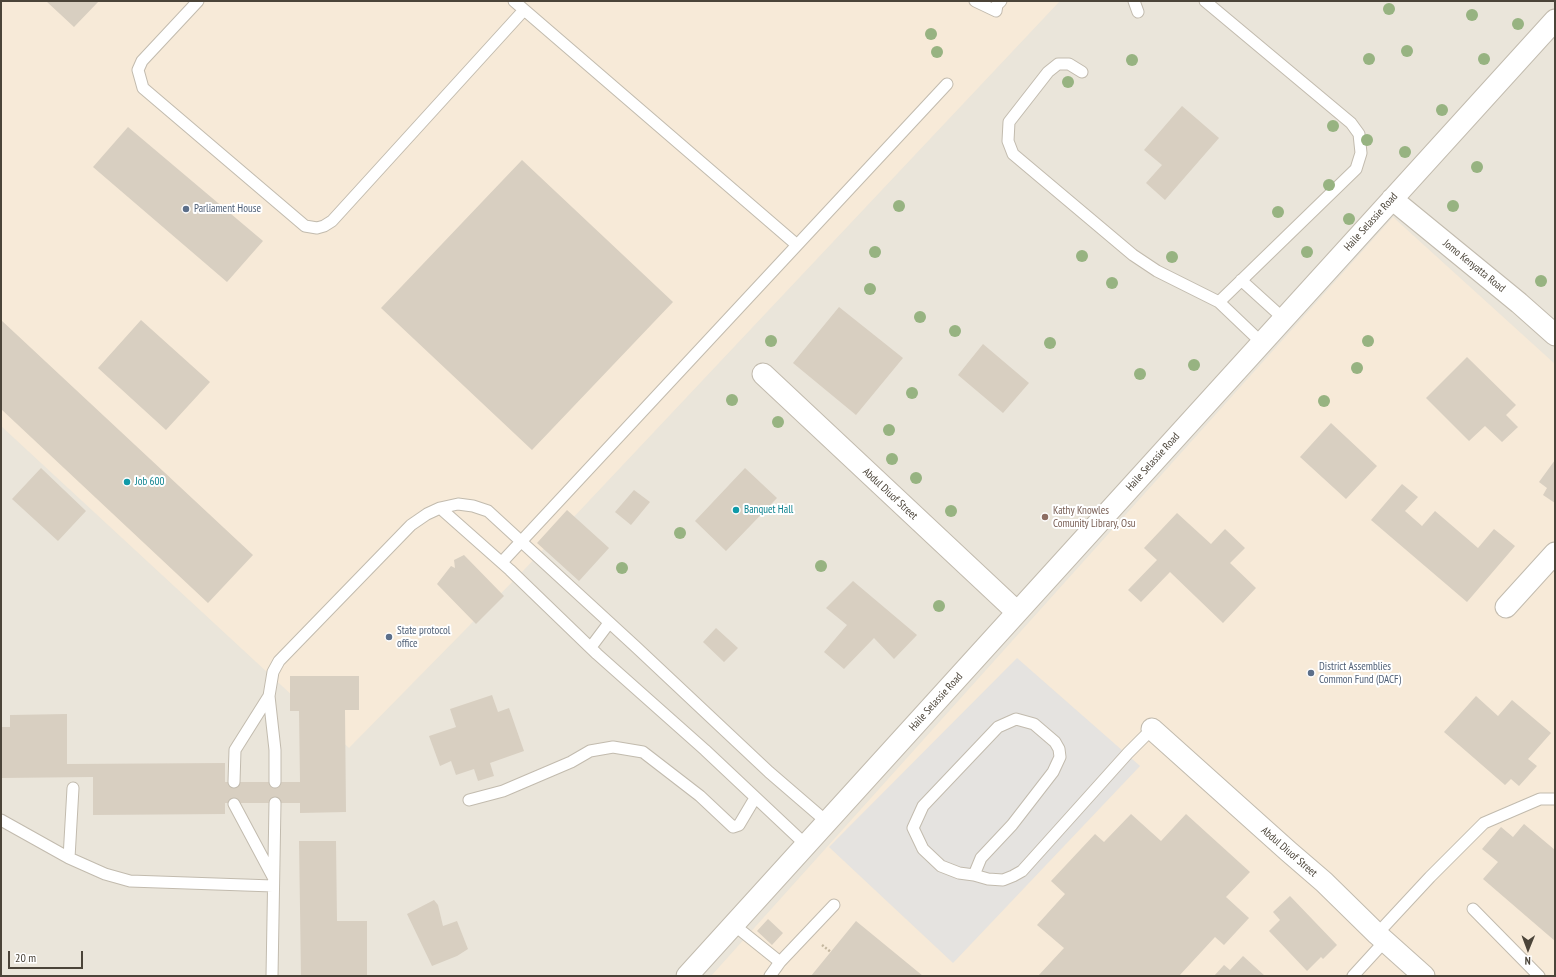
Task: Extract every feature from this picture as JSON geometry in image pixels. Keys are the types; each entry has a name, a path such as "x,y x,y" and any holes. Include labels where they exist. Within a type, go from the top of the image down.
{"street":[{"name":"Haile Selassie Road","path":"687,976 1555,20"},
{"name":"Jomo Kenyatta Road","path":"1392,199 1519,303 1555,335"},
{"name":"Abdul Diuof Street","path":"763,374 1017,612"},
{"path":"1506,607 1555,553"},
{"name":"Abdul Diuof Street","path":"1152,729 1324,882 1381,938 1424,976"}],"lane":[{"path":"198,1 142,61 138,70 143,88 305,226 316,228 324,226 332,221 524,10"},
{"path":"514,1 797,245"},
{"path":"975,1 996,11 997,5 1001,1"},
{"path":"1134,1 1138,12"},
{"path":"1205,1 1351,123 1359,134 1361,154 1356,169 1219,302"},
{"path":"1082,72 1069,64 1058,64 1048,72 1009,122 1008,141 1013,154 1132,255 1157,271 1219,302 1262,343"},
{"path":"502,562 947,84"},
{"path":"1241,280 1284,319"},
{"path":"275,782 275,750 269,696 273,672 280,661 411,525 427,514 440,508 458,504 473,506 488,512 769,772 827,822"},
{"path":"440,508 502,562 590,647 705,750 806,846"},
{"path":"590,647 609,623"},
{"path":"234,782 235,750 269,696"},
{"path":"974,874 981,858 1012,825 1053,772 1060,757 1056,742 1034,724 1016,719 998,727 924,806 913,828 923,849 941,866 959,873 974,874 988,879 1003,880 1022,871 1128,753 1152,729"},
{"path":"469,800 503,791 571,762 590,751 613,747 643,752 700,796 733,827 740,825 755,798"},
{"path":"69,858 73,788"},
{"path":"1353,976 1381,938 1430,877 1484,823 1540,799 1555,798"},
{"path":"272,976 275,803"},
{"path":"234,804 274,882"},
{"path":"1,820 69,858 105,874 130,881 274,882"},
{"path":"770,976 780,962 834,905"},
{"path":"1474,909 1539,976"},
{"path":"734,925 780,962"}],"shaded area":[{"path":"1,1 1555,1 1555,976 1,976"},
{"path":"1,1 1060,1 523,571 349,748 1,426"},
{"path":"1393,217 1555,364 1555,976 711,976"},
{"path":"1017,658 1140,766 953,963 829,847"}],"building":[{"path":"46,1 99,1 74,27"},
{"path":"1182,106 1219,138 1165,200 1146,183 1162,165 1144,150"},
{"path":"128,127 263,241 227,282 93,167"},
{"path":"522,160 673,302 532,450 381,308"},
{"path":"839,307 903,358 856,415 793,363"},
{"name":"Job 600","path":"1,320 253,555 208,603 1,409"},
{"path":"141,320 210,382 166,430 98,368"},
{"path":"983,344 1029,383 1003,413 958,375"},
{"path":"1467,357 1516,405 1506,415 1518,427 1502,442 1485,426 1469,441 1426,398"},
{"path":"1331,423 1377,466 1346,499 1300,457"},
{"path":"1555,460 1555,503 1543,495 1547,488 1539,482"},
{"path":"41,468 86,511 58,541 12,499"},
{"name":"Banquet Hall","path":"745,468 777,498 726,551 695,521"},
{"path":"1402,484 1418,497 1405,511 1422,526 1435,511 1478,548 1494,529 1515,546 1467,602 1371,520"},
{"path":"634,490 650,502 631,525 615,512"},
{"path":"567,510 609,548 579,581 537,543"},
{"path":"1177,513 1211,544 1225,529 1245,548 1230,563 1256,588 1223,623 1170,572 1141,602 1128,590 1157,560 1144,548"},
{"path":"464,555 504,596 476,624 437,584 451,566 455,568 454,560"},
{"path":"853,581 917,635 894,659 874,638 844,669 824,652 847,625 826,608"},
{"path":"716,628 738,648 724,662 703,642"},
{"path":"290,676 359,676 359,710 345,710 346,812 300,813 300,803 225,803 225,814 93,815 93,777 1,778 1,727 10,727 10,715 67,714 67,764 225,763 225,782 300,782 299,711 290,711"},
{"path":"492,695 498,712 509,708 524,751 490,763 494,776 478,781 474,769 456,775 451,761 440,766 429,736 456,727 450,709"},
{"path":"1476,696 1498,716 1512,700 1551,733 1528,759 1537,766 1519,786 1511,779 1505,785 1444,732"},
{"path":"1131,814 1161,841 1186,814 1250,872 1226,897 1249,918 1224,945 1215,937 1179,976 1038,976 1064,948 1037,925 1065,894 1051,881 1095,834 1104,842"},
{"path":"1524,824 1555,850 1555,941 1483,879 1498,862 1482,849 1501,827 1513,837"},
{"path":"299,841 336,841 337,921 367,921 367,976 301,976"},
{"path":"1290,896 1337,945 1323,959 1321,957 1307,971 1269,931 1280,920 1273,912"},
{"path":"434,900 438,905 443,926 457,921 468,949 457,956 432,966 407,914"},
{"path":"768,919 783,933 772,945 757,931"},
{"path":"856,921 923,976 811,976"},
{"path":"1243,956 1265,976 1214,976 1224,965 1230,970"}],"place":[{"name":"Parliament House","path":"186,209"},
{"name":"Job 600","path":"127,482"},
{"name":"Banquet Hall","path":"736,510"},
{"name":"Kathy Knowles Comunity Library, Osu","path":"1045,517"},
{"name":"State protocol office","path":"389,637"},
{"name":"District Assemblies Common Fund (DACF)","path":"1311,673"}]}
